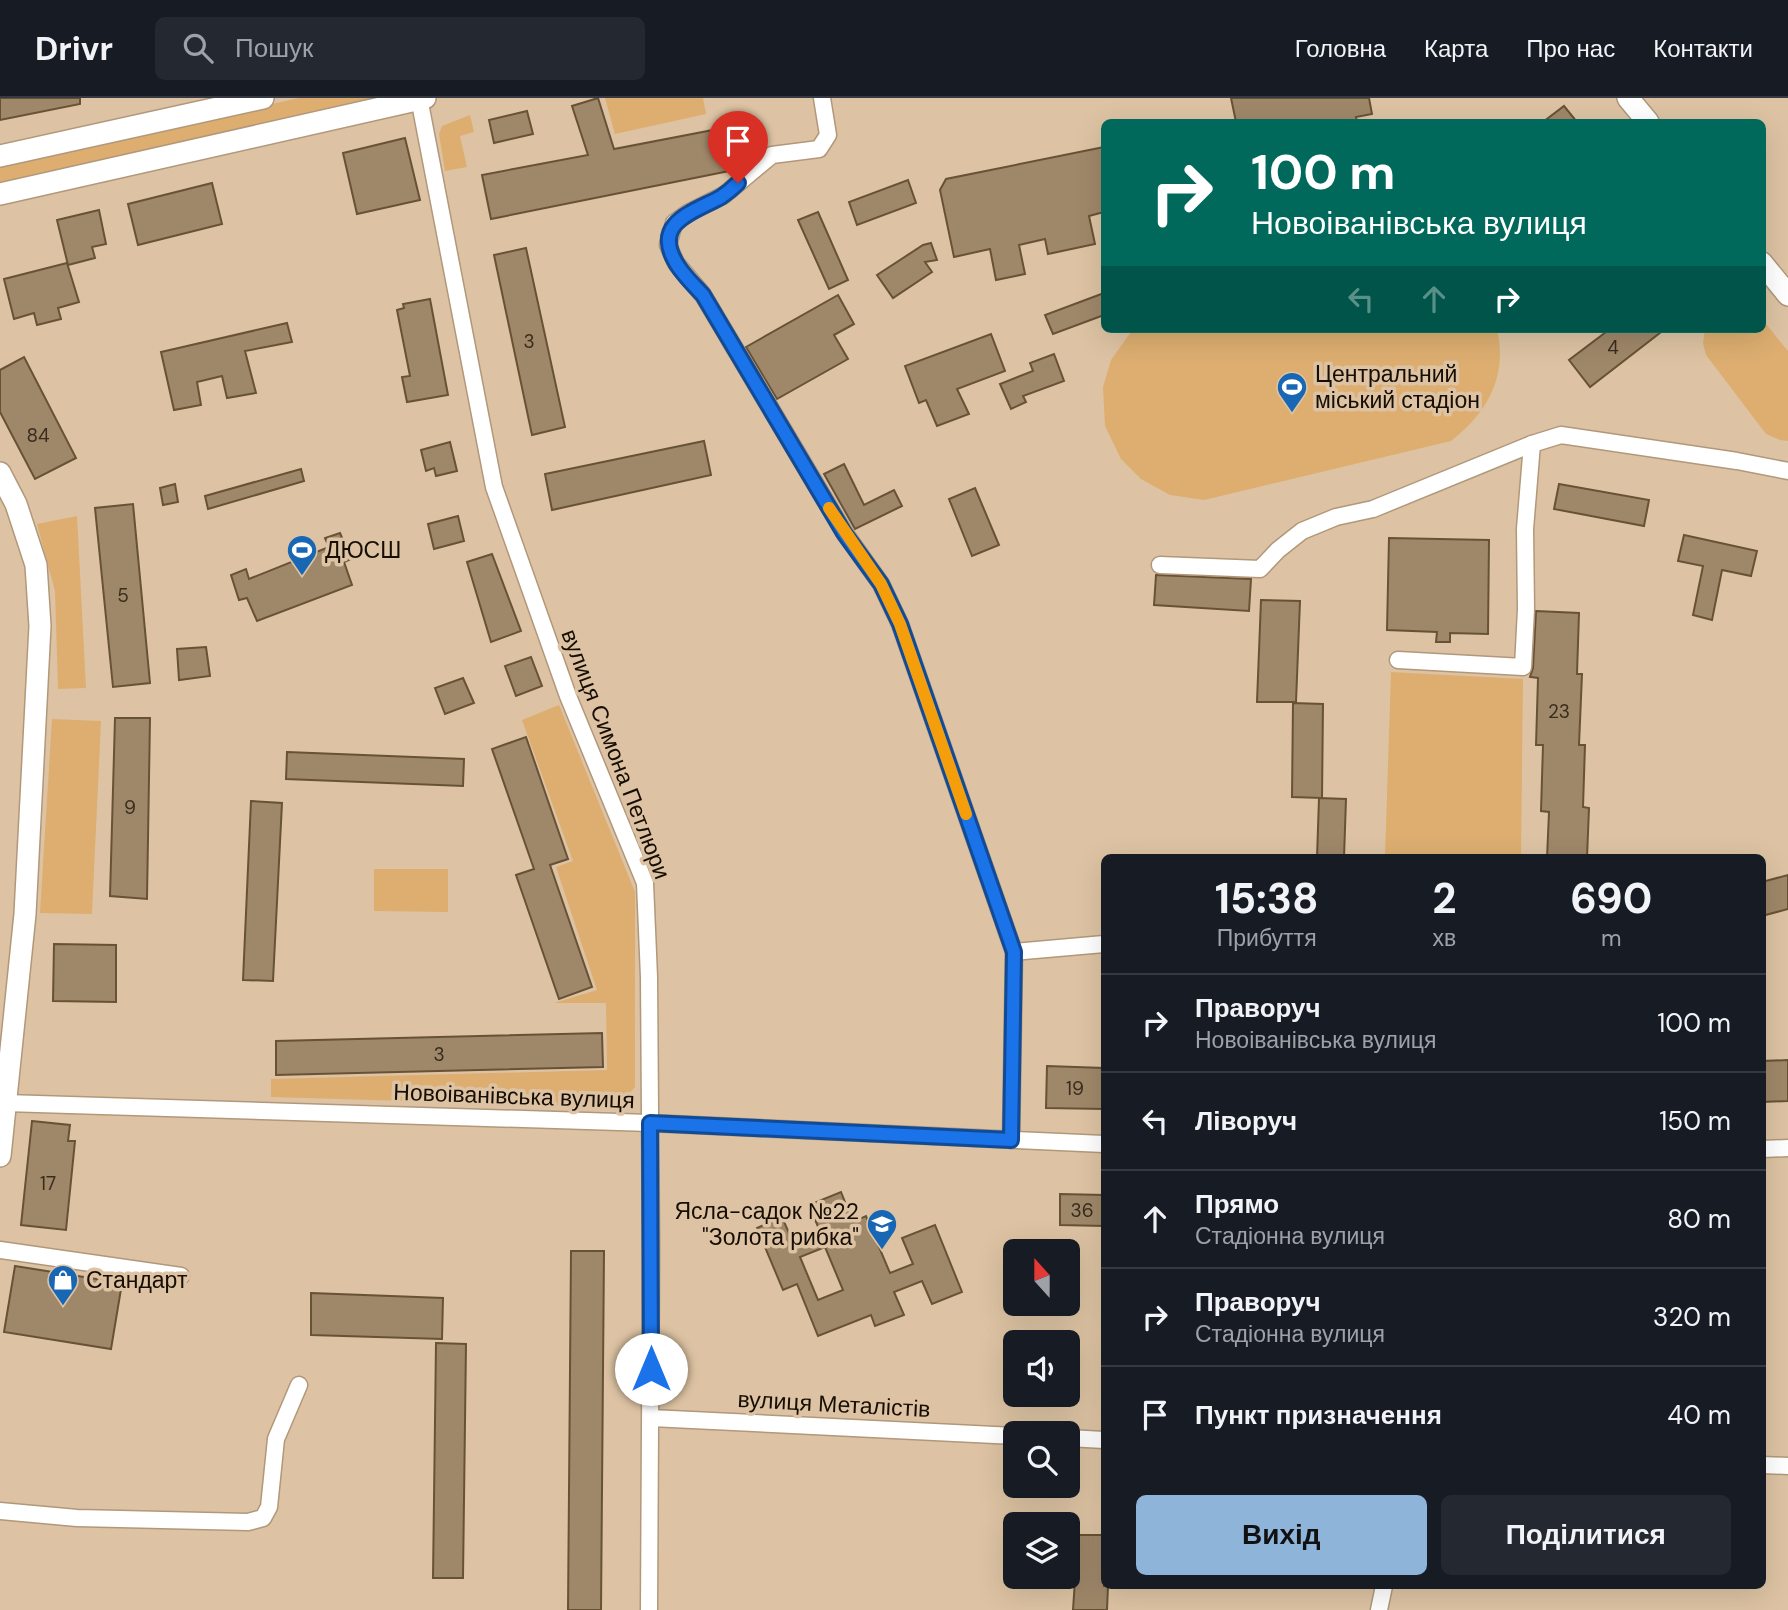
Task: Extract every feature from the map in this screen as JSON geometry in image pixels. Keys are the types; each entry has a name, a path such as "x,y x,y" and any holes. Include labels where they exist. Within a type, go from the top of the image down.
{"street":[{"path":"0,156 263,98"},
{"path":"0,194 421,98"},
{"name":"вулиця Симона Петлюри","path":"421,98 494,487 568,695 645,883 650,1123 649,1610"},
{"path":"822,98 828,135 819,149 772,155 724,195 674,223 668,245 676,263 703,295 844,533 881,584 900,624 1014,952 1011,1140"},
{"path":"1628,98 1646,119"},
{"path":"1766,267 1785,285"},
{"path":"1160,565 1260,569 1302,531 1336,517 1373,509 1532,444 1561,435 1788,471"},
{"path":"1398,660 1523,667 1526,609 1525,528 1532,444"},
{"path":"0,473 16,504 36,565 40,626 25,914 0,1156"},
{"path":"1014,952 1101,944"},
{"name":"Новоіванівська вулиця","path":"5,1102 650,1123 1101,1144"},
{"path":"1766,1149 1788,1148"},
{"path":"0,1250 181,1276"},
{"path":"0,1511 90,1519 248,1521 263,1518 269,1507 276,1438 299,1385"},
{"name":"вулиця Металістів","path":"651,1418 1003,1435"},
{"path":"1080,1439 1101,1440"},
{"path":"1766,1465 1788,1466"},
{"path":"1379,1610 1383,1589"}],"shaded area":[{"path":"299,98 390,98 0,187 0,164"},
{"path":"605,98 703,98 706,114 615,134"},
{"path":"470,115 474,132 460,136 467,167 445,171 439,134 442,126"},
{"path":"1766,324 1788,351 1788,441 1766,434 1706,355 1703,343 1704,333 1766,333"},
{"name":"Центральний міський стадіон","path":"1130,333 1498,333 1500,346 1500,363 1492,392 1475,418 1451,441 1204,500 1170,495 1141,479 1121,459 1105,426 1103,387 1111,360"},
{"path":"77,516 86,688 58,689 55,591 37,524"},
{"path":"1391,672 1523,679 1521,854 1385,854"},
{"path":"559,705 635,892 635,1087 618,1107 271,1097 271,1079 607,1070 606,1003 554,1003 597,990 556,867 573,861 522,720"},
{"path":"52,719 101,721 92,914 40,913"},
{"path":"374,869 448,869 448,912 374,911"}],"building":[{"path":"0,98 80,98 80,104 0,120"},
{"path":"598,98 614,149 739,125 746,163 739,169 491,219 482,175 588,155 572,106"},
{"path":"1231,98 1369,98 1372,114 1356,119 1235,119"},
{"path":"1564,106 1575,119 1547,119"},
{"path":"527,111 533,134 494,143 489,120"},
{"path":"405,138 420,200 357,214 343,153"},
{"path":"1101,148 1101,213 1089,216 1095,244 1048,254 1045,239 1019,245 1025,274 996,280 990,249 954,257 940,190 946,179"},
{"path":"908,180 916,203 857,225 849,202"},
{"path":"212,183 222,224 138,245 128,204"},
{"path":"99,210 106,244 92,247 95,258 68,265 57,220"},
{"path":"818,212 848,280 829,289 798,220"},
{"path":"931,243 937,260 925,262 932,272 893,298 877,275 923,245"},
{"path":"526,248 565,427 532,435 494,255"},
{"path":"67,263 79,302 58,308 61,319 37,325 34,313 14,319 4,279"},
{"path":"1101,294 1101,316 1053,334 1045,315"},
{"path":"838,295 854,324 834,335 848,359 777,399 746,347"},
{"path":"430,299 448,395 407,402 402,377 410,376 397,310 404,308 403,304"},
{"path":"287,323 292,342 245,351 256,393 227,398 222,376 197,382 201,405 174,410 161,352"},
{"path":"1605,333 1660,333 1590,387 1569,360"},
{"path":"991,334 1005,371 957,389 969,414 937,426 926,400 919,403 905,366"},
{"path":"1054,354 1064,381 1023,396 1026,402 1011,409 1000,384 1033,371 1030,363"},
{"path":"24,357 76,458 35,479 0,412 0,370"},
{"path":"704,441 711,475 552,510 545,474"},
{"path":"450,442 457,471 436,476 434,468 426,471 421,450"},
{"path":"844,464 864,505 894,490 902,506 855,529 824,474"},
{"path":"301,469 304,481 208,509 205,496"},
{"path":"175,484 178,502 163,505 160,488"},
{"path":"1559,484 1649,500 1644,526 1554,509"},
{"path":"975,488 999,545 972,556 949,499"},
{"path":"133,504 150,683 113,687 95,508"},
{"path":"458,516 464,541 434,549 428,524"},
{"name":"ДЮСШ","path":"340,533 351,559 344,562 352,585 257,621 247,598 239,600 231,575 246,569 249,579 329,547 325,538"},
{"path":"1684,535 1757,551 1751,576 1722,570 1712,620 1693,615 1703,566 1678,561"},
{"path":"1389,538 1489,540 1488,634 1450,633 1450,642 1436,642 1437,632 1387,630"},
{"path":"492,554 521,631 491,642 467,562"},
{"path":"1156,575 1251,579 1249,611 1154,605"},
{"path":"1261,600 1300,601 1296,702 1257,702"},
{"path":"1536,611 1579,613 1577,674 1582,674 1579,745 1585,745 1583,807 1589,808 1587,854 1547,854 1549,812 1541,811 1543,745 1536,745 1538,678 1530,677 1533,668"},
{"path":"206,647 210,676 179,680 177,649"},
{"path":"531,657 542,686 516,696 505,666"},
{"path":"463,678 474,703 445,714 435,688"},
{"path":"1293,703 1323,704 1322,798 1292,797"},
{"path":"115,718 150,718 147,899 110,896"},
{"path":"526,737 568,859 550,865 592,987 559,999 516,875 534,869 492,749"},
{"path":"287,752 464,759 463,786 286,779"},
{"path":"1319,798 1346,799 1344,854 1317,854"},
{"path":"251,801 282,803 273,981 243,980"},
{"path":"1788,875 1788,909 1766,915 1766,881"},
{"path":"54,944 116,945 116,1002 53,1001"},
{"path":"602,1033 603,1067 276,1075 276,1041"},
{"path":"1788,1060 1788,1101 1766,1102 1766,1061"},
{"path":"1047,1066 1101,1068 1101,1109 1046,1108"},
{"path":"32,1121 70,1125 68,1141 75,1141 66,1230 21,1225"},
{"path":"841,1192 853,1222 866,1216 890,1273 913,1264 902,1238 935,1225 962,1292 932,1304 922,1281 894,1292 904,1315 875,1326 871,1315 818,1336 797,1284 783,1290 757,1228 782,1217 792,1240 819,1229 809,1205","holes":["825,1247 843,1290 818,1300 800,1257"]},
{"path":"1060,1194 1101,1195 1101,1226 1060,1225"},
{"path":"571,1251 604,1251 601,1610 568,1610"},
{"name":"Стандарт","path":"15,1266 122,1283 111,1349 4,1332"},
{"path":"311,1293 443,1298 442,1339 311,1335"},
{"path":"436,1343 466,1344 463,1578 433,1578"},
{"path":"1080,1535 1101,1535 1101,1589 1108,1589 1107,1610 1073,1610 1074,1589 1080,1589"}],"slow traffic":[{"path":"829,508 881,584 900,624 966,814"}],"place":[{"name":"Центральний міський стадіон","path":"1292,414"},
{"name":"ДЮСШ","path":"302,577"},
{"name":"Ясла-садок №22 \"Золота рибка\"","path":"882,1251"},
{"name":"Стандарт","path":"63,1307"}],"route":[{"path":"651,1369 650,1123 1011,1140 1014,952 900,624 881,584 844,533 703,295 676,263 668,245 674,223 724,195 738,183"}]}
